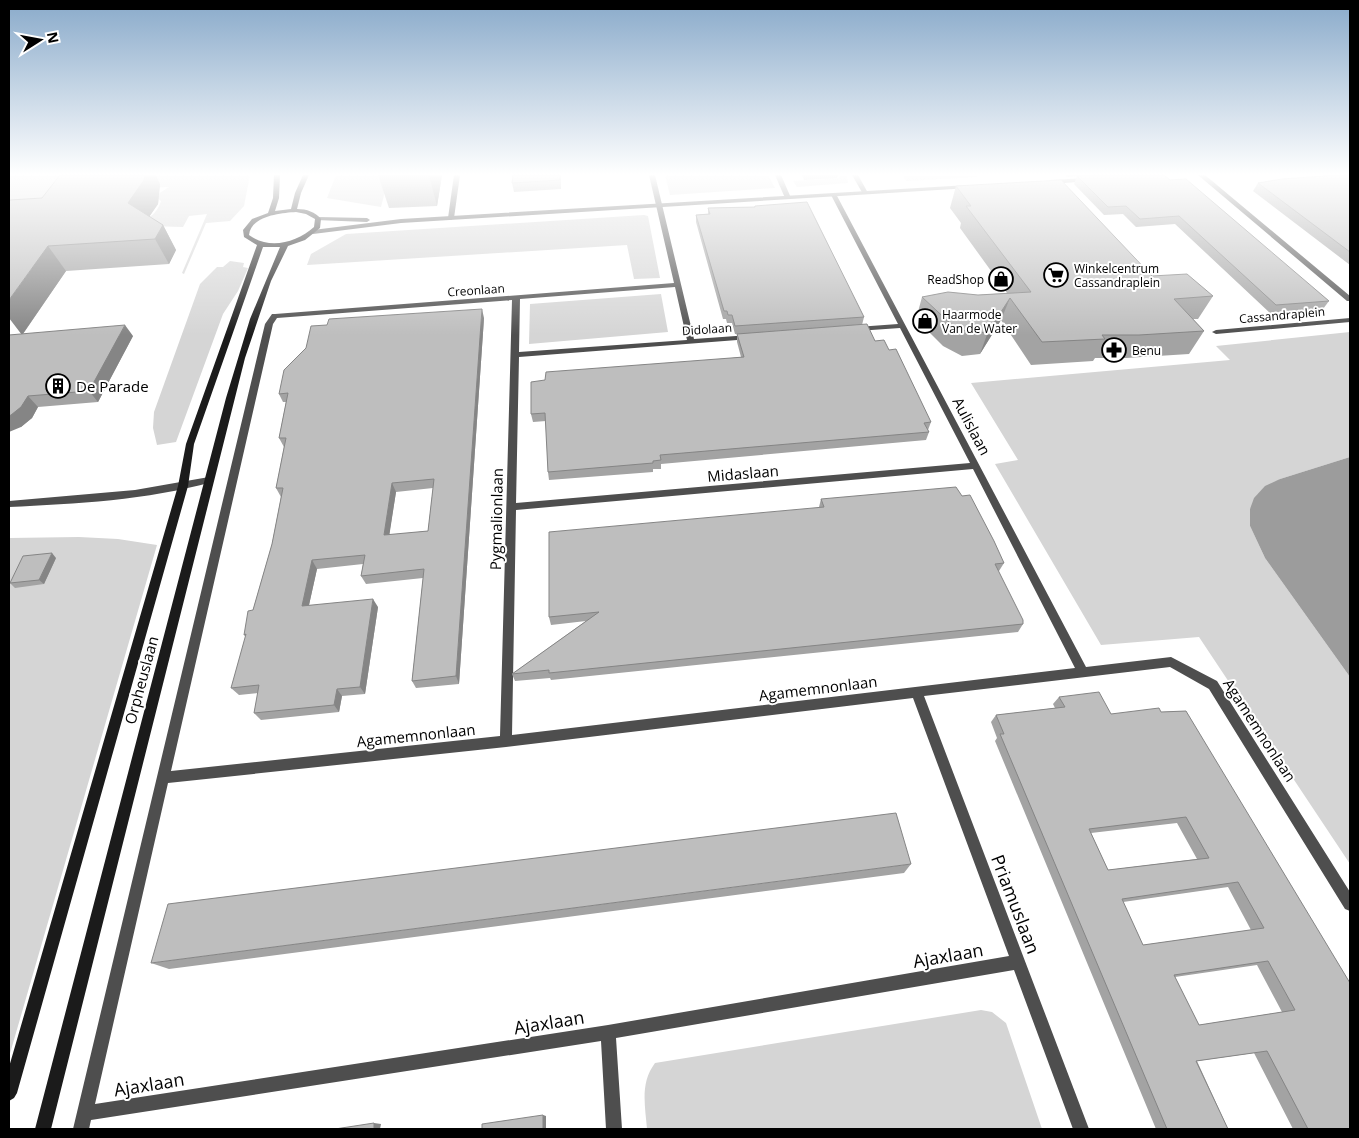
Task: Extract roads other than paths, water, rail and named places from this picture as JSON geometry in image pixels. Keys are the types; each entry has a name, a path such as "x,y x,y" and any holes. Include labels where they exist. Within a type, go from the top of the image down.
{"main road":[{"path":"248,228 246,230 248,239 261,244 285,244 301,239 316,228"},
{"name":"Orpheuslaan","path":"9,1093 183,486 190,444 261,244"},
{"name":"Orpheuslaan","path":"43,1129 218,440 254,319 285,244"}],"street":[{"path":"313,232 344,228"},
{"path":"665,228 691,341"},
{"name":"Aulislaan","path":"851,228 1083,672"},
{"path":"1265,228 1350,299"},
{"name":"Creonlaan","path":"164,778 262,352 269,324 275,316 679,285"},
{"name":"Pygmalionlaan","path":"506,742 516,298"},
{"name":"Cassandraplein","path":"1216,332 1350,320"},
{"path":"845,330 902,326"},
{"name":"Didolaan","path":"514,355 758,336"},
{"name":"Midaslaan","path":"511,507 976,466"},
{"path":"9,504 108,497 183,486 209,480"},
{"name":"Agamemnonlaan","path":"164,778 506,742 1170,662 1213,685 1350,904"},
{"name":"Priamuslaan","path":"916,692 1081,1129"},
{"path":"81,1129 164,778"},
{"name":"Ajaxlaan","path":"85,1113 608,1032 1018,962"},
{"path":"608,1032 614,1129"}],"place":[{"name":"Winkelcentrum Cassandraplein","path":"1056,275"},
{"name":"ReadShop","path":"1001,279"},
{"name":"Haarmode Van de Water","path":"925,321"},
{"name":"Benu","path":"1114,350"},
{"name":"De Parade","path":"58,386"}]}
